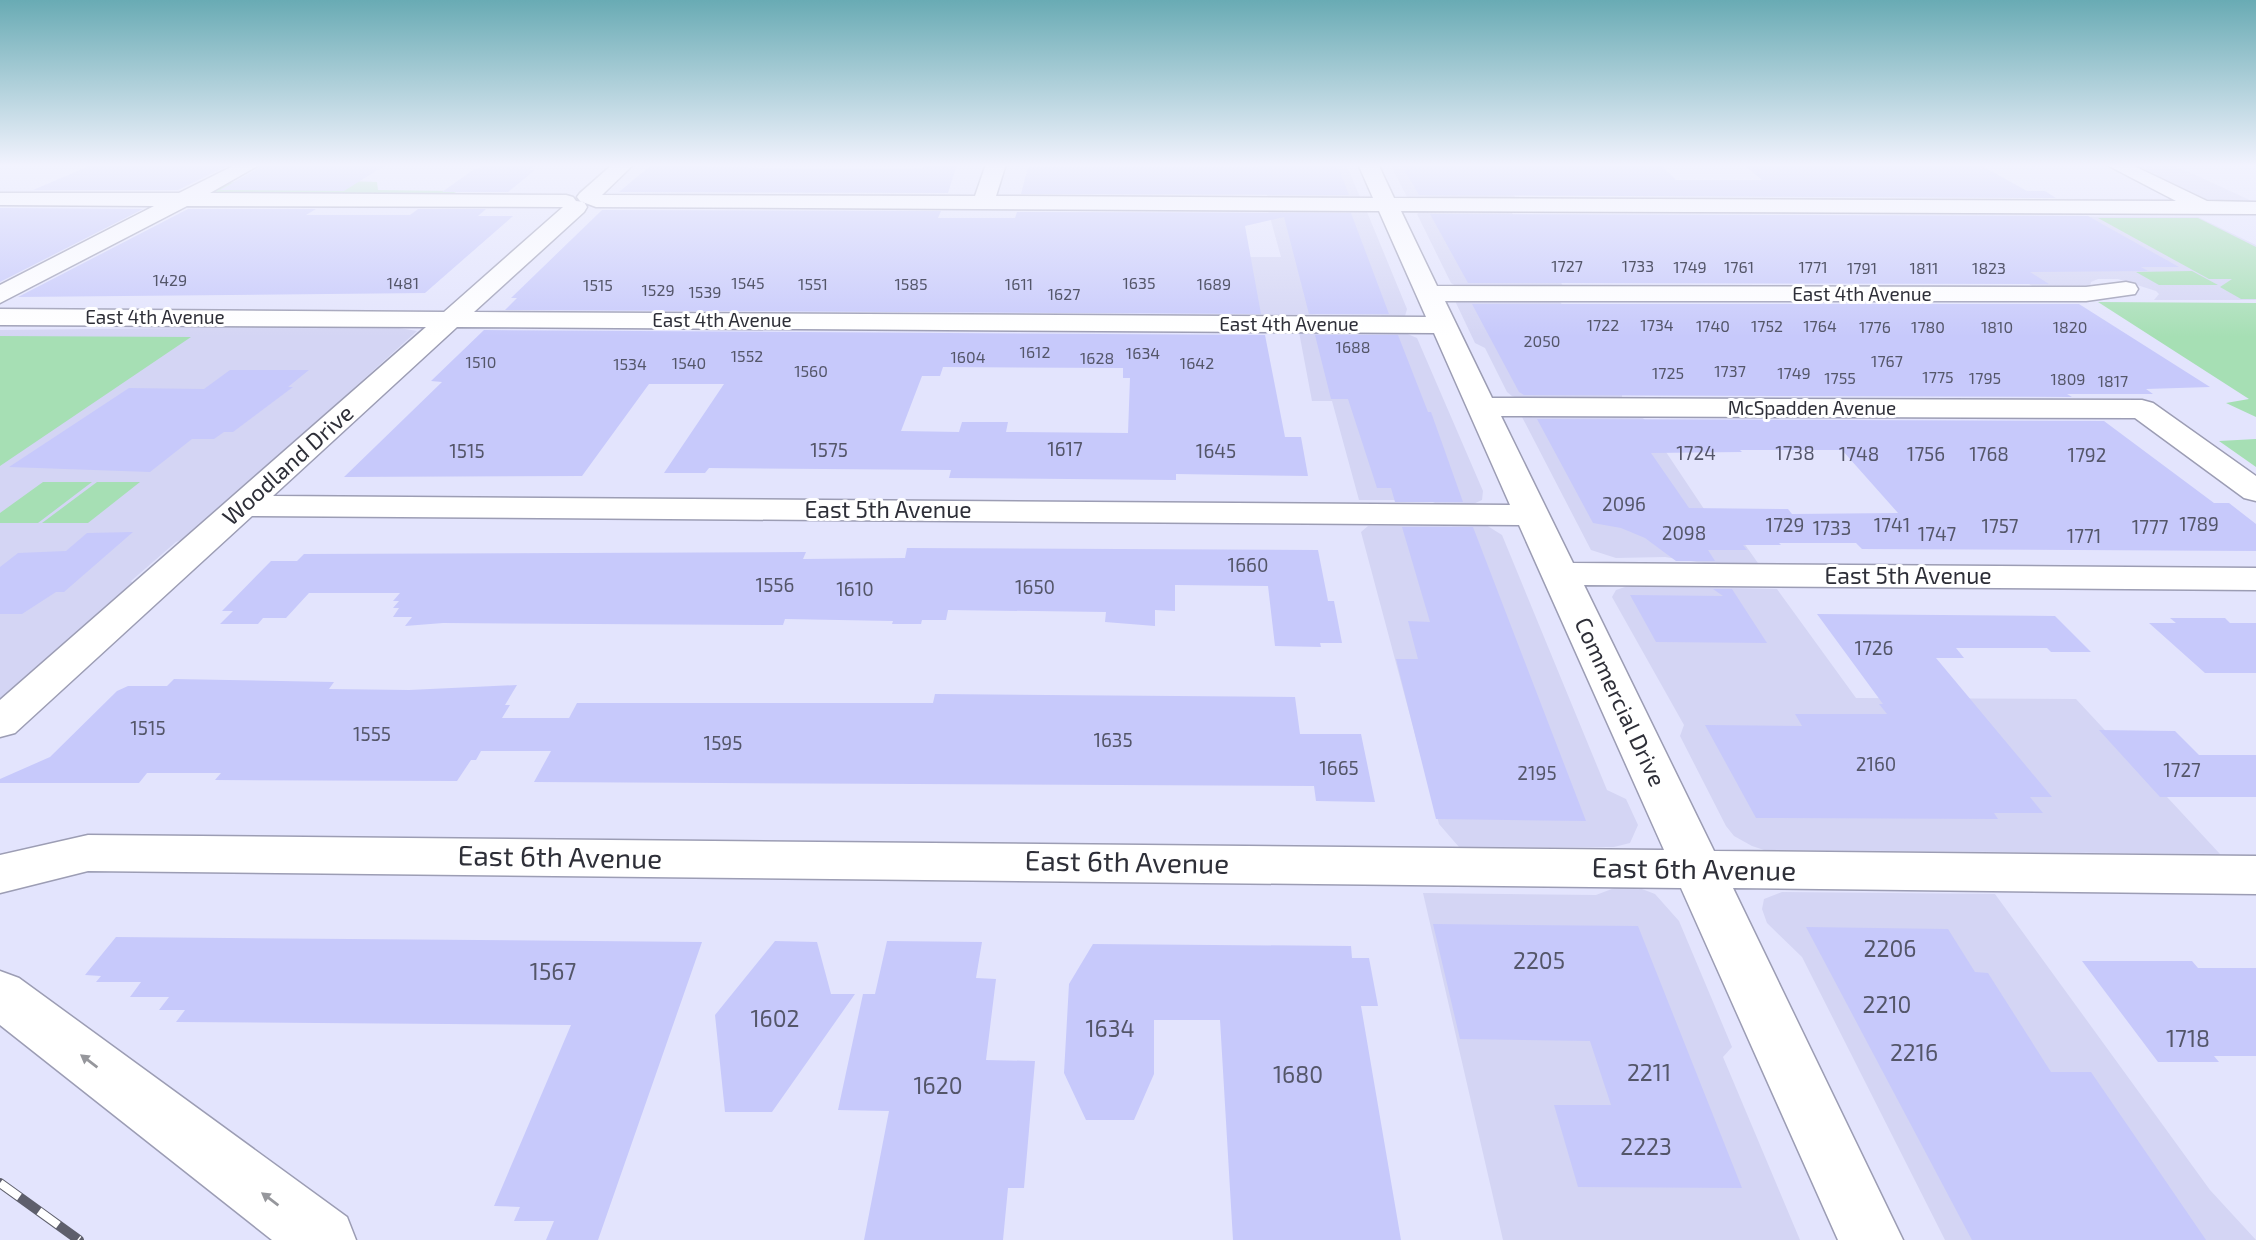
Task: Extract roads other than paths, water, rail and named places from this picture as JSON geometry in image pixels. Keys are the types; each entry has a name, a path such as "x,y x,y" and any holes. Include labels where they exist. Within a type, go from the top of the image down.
{"street":[{"path":"0,295 139,222"},
{"name":"Woodland Drive","path":"0,723 559,222"},
{"name":"Commercial Drive","path":"1396,222 1871,1240"},
{"path":"2235,222 2256,232"},
{"name":"East 4th Avenue","path":"0,317 452,319 1437,309 2098,294 2126,289"},
{"name":"McSpadden Avenue","path":"1482,407 2142,409 2256,491"},
{"name":"East 5th Avenue","path":"243,506 1533,515"},
{"name":"East 5th Avenue","path":"1561,573 2256,579"},
{"name":"East 6th Avenue","path":"0,874 88,853 2256,875"},
{"path":"0,994 324,1240"}],"railway":[{"path":"0,1183 79,1240"}]}
